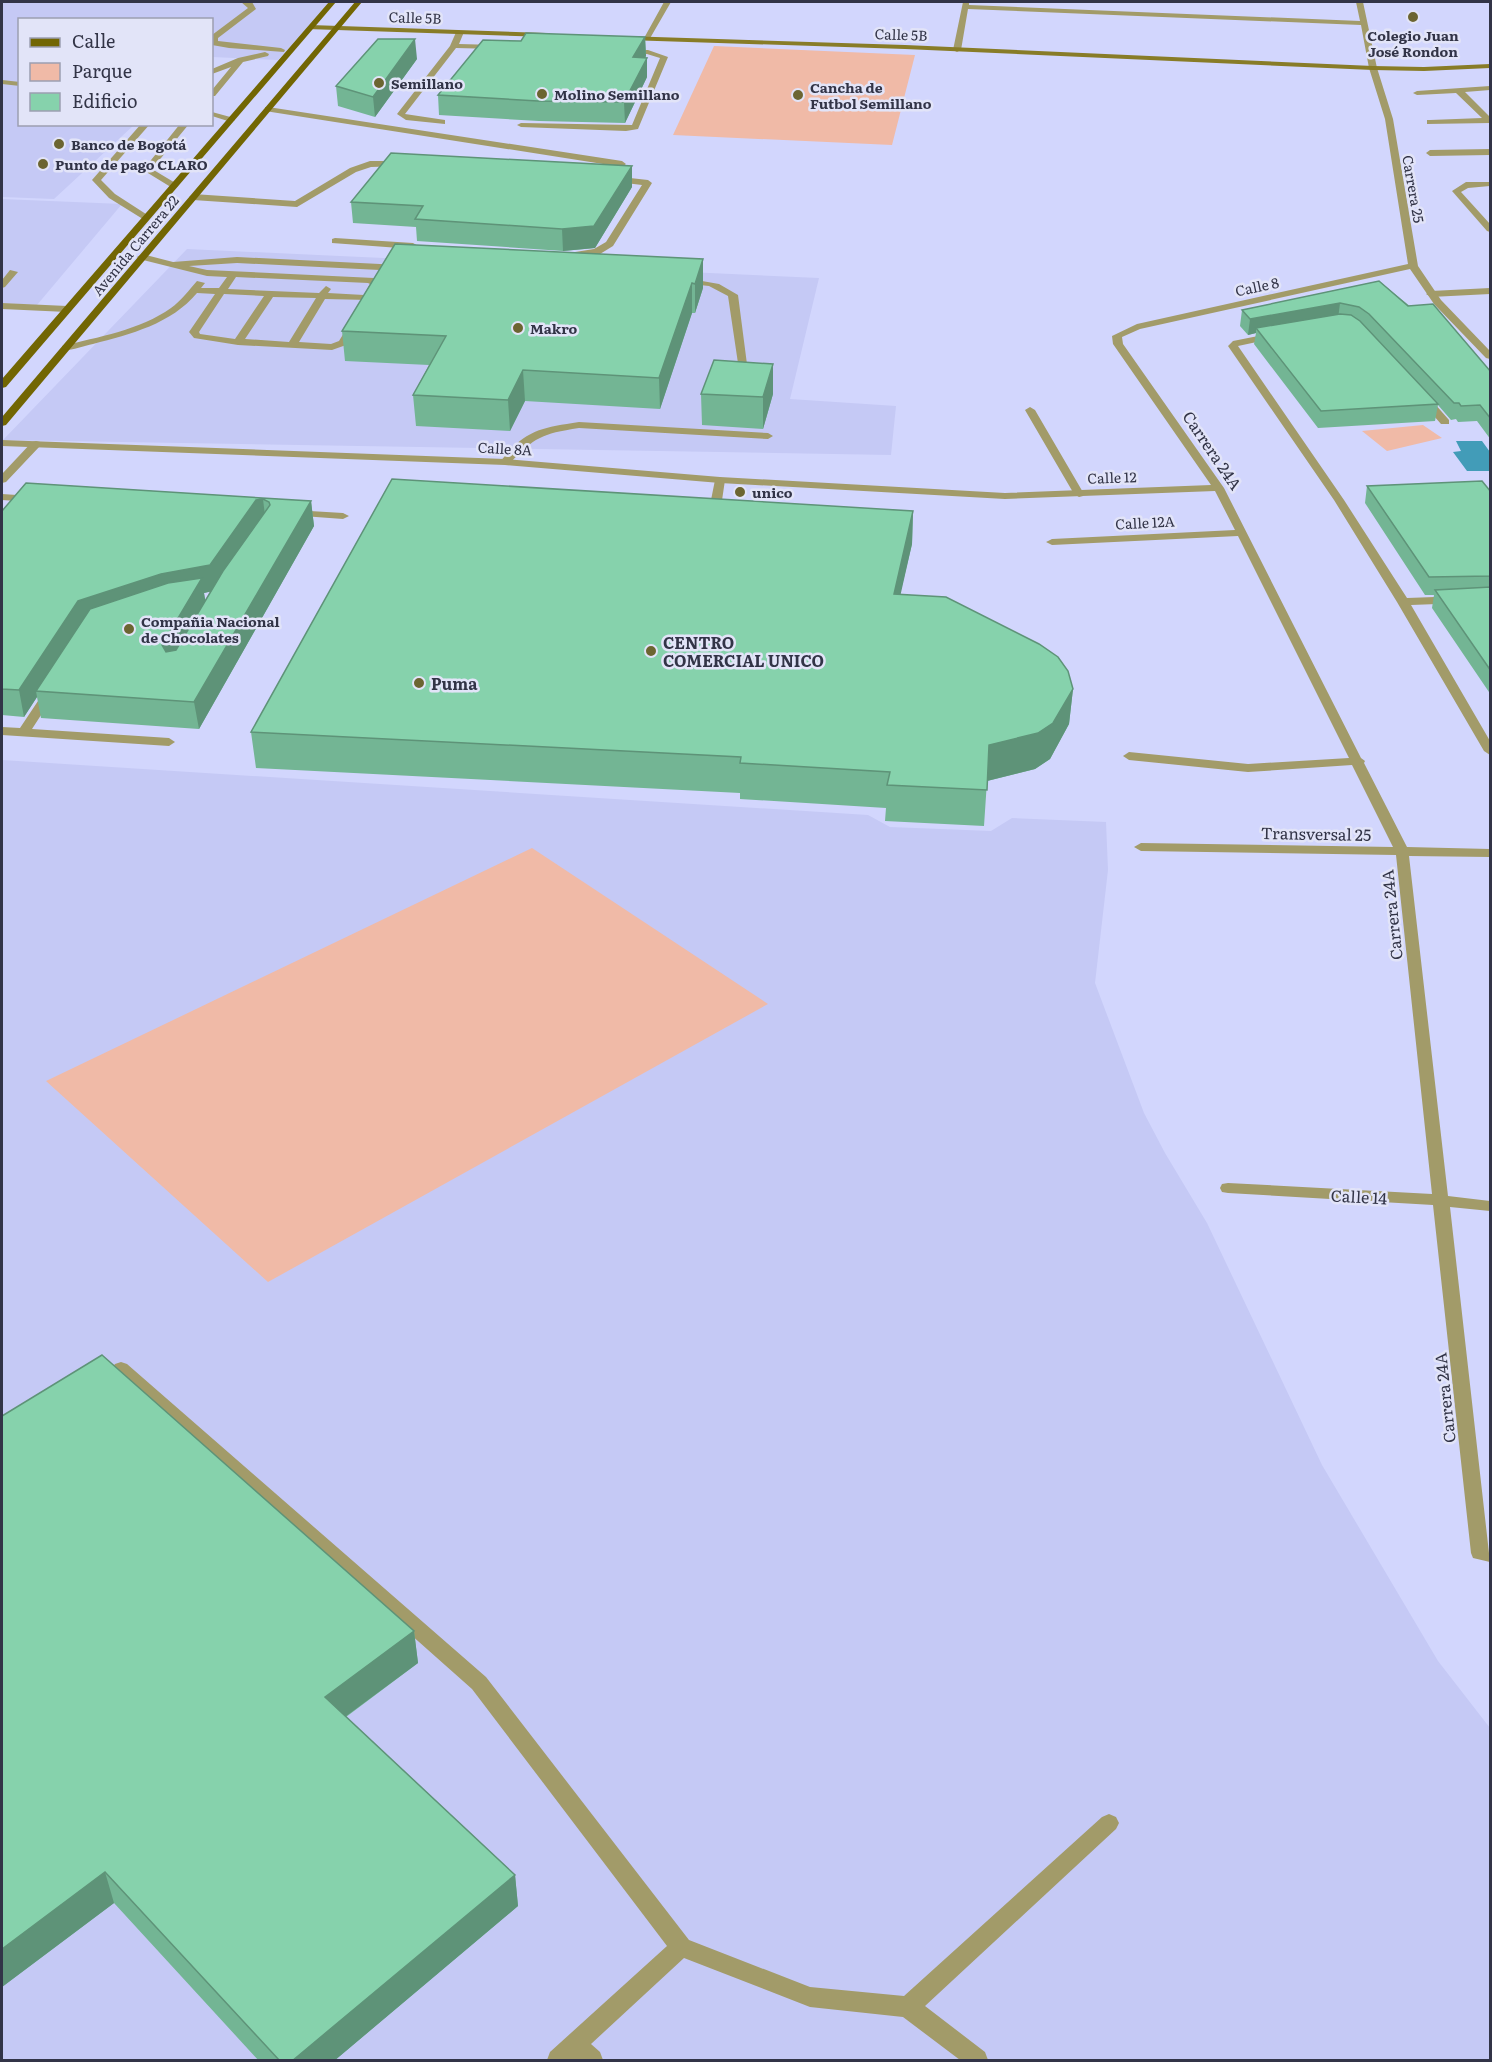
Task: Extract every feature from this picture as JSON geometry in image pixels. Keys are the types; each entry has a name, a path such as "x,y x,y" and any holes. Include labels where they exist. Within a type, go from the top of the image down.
{"main road":[{"name":"Avenida Carrera 22","path":"2,385 332,2"},
{"name":"Avenida Carrera 22","path":"2,423 358,2"}],"street":[{"path":"244,2 252,9 214,37 214,43 281,50"},
{"path":"646,38 667,2"},
{"name":"Carrera 25","path":"1360,2 1373,68 1389,119 1413,266 1418,278 1431,294 1491,356"},
{"path":"957,50 965,4 1364,23"},
{"name":"Calle 5B","path":"310,27 553,35"},
{"path":"442,122 406,118 402,114 454,46 460,32"},
{"name":"Calle 5B","path":"623,37 1373,68 1424,69 1491,66"},
{"path":"213,72 241,60 295,46"},
{"path":"454,46 511,48"},
{"path":"521,125 626,129 635,127 664,57 648,52 614,51"},
{"path":"213,92 241,60"},
{"path":"3,78 18,77"},
{"path":"3,78 18,83"},
{"path":"1417,93 1491,88"},
{"path":"1458,90 1490,121"},
{"path":"268,108 622,164"},
{"path":"213,114 231,120"},
{"path":"1430,122 1490,121"},
{"path":"144,126 96,180 112,196 146,219"},
{"path":"174,186 147,170 183,126"},
{"path":"1430,153 1491,152"},
{"path":"193,197 297,204 336,179 370,164 415,164"},
{"path":"562,256 598,252 614,241 628,211 648,183 597,177"},
{"path":"1491,184 1466,184 1456,191 1491,229"},
{"path":"335,241 419,247"},
{"path":"142,257 207,273 233,274 374,281 343,343 338,346 238,342 202,338 194,332 233,274"},
{"path":"175,264 237,260 416,268"},
{"name":"Calle 8","path":"1118,344 1117,336 1137,327 1413,266"},
{"path":"2,285 14,272"},
{"path":"65,348 118,334 171,312 194,290 207,273"},
{"path":"292,345 332,279"},
{"path":"676,280 710,283 733,295 744,370"},
{"path":"194,290 323,295 362,307"},
{"path":"1431,294 1491,291"},
{"path":"238,342 271,293"},
{"path":"2,306 67,309"},
{"path":"1285,334 1243,341 1233,346 1339,500 1403,602 1491,751"},
{"name":"Carrera 24A","path":"1118,344 1219,488 1240,533 1359,760 1402,851 1440,1200 1485,1554"},
{"path":"1415,389 1445,422"},
{"path":"1030,410 1079,494"},
{"path":"505,462 527,440 546,430 579,425 768,436"},
{"name":"Calle 8A","path":"2,443 505,462 720,480 1005,496"},
{"path":"2,480 36,444"},
{"path":"720,480 708,515 727,524"},
{"name":"Calle 12","path":"1005,496 1219,488"},
{"path":"2,497 40,499"},
{"path":"285,513 344,516"},
{"name":"Calle 12A","path":"1052,542 1240,533"},
{"path":"1403,602 1491,598"},
{"path":"24,732 56,682"},
{"path":"2,731 170,742"},
{"path":"1128,756 1248,768 1359,760"},
{"name":"Transversal 25","path":"1141,847 1491,853"},
{"name":"Calle 14","path":"1228,1188 1440,1200 1491,1206"},
{"path":"121,1368 479,1683 681,1947 810,1997 908,2007 977,2061"},
{"path":"908,2007 1109,1823"},
{"path":"558,2061 681,1947"},
{"path":"576,2045 592,2061"}],"shaded area":[{"path":"2,2 330,2 278,60 213,57 213,18 18,18 18,126 133,126 54,199 2,197"},
{"path":"2,199 122,204 37,305 2,303"},
{"path":"187,249 819,278 790,399 896,406 891,455 3,440"},
{"path":"1456,441 1482,441 1490,452 1490,471 1467,471 1453,452 1461,451"},
{"path":"2,760 868,815 890,827 991,831 1012,818 1106,822 1108,870 1095,983 1144,1113 1207,1223 1322,1465 1438,1661 1490,1728 1490,2060 2,2060"}],"green space":[{"name":"Cancha de Futbol Semillano","path":"714,46 915,55 892,145 673,135"},
{"path":"1423,425 1442,438 1387,451 1362,431"},
{"path":"532,848 768,1004 268,1282 46,1081"}],"building":[{"name":"Molino Semillano","path":"526,33 645,37 633,57 647,58 624,102 538,101 438,95 483,40 521,41"},
{"path":"378,39 415,39 373,97 336,86"},
{"path":"391,153 632,166 594,226 562,229 415,219 423,206 351,202"},
{"name":"Makro","path":"395,244 703,259 695,284 692,283 659,378 523,370 508,400 413,395 446,336 342,331"},
{"path":"1379,281 1408,306 1433,304 1491,372 1491,419 1480,405 1461,406 1459,403 1454,403 1369,314 1359,307 1340,303 1250,319 1242,310"},
{"path":"1340,314 1351,315 1360,321 1438,404 1321,411 1256,328"},
{"path":"714,360 773,364 763,397 701,394"},
{"name":"CENTRO COMERCIAL UNICO","path":"392,479 913,511 894,594 946,597 1039,644 1058,657 1068,671 1073,689 1053,723 1038,733 989,745 987,790 887,785 890,772 740,763 741,757 251,732"},
{"path":"1482,481 1491,492 1491,576 1429,577 1367,486"},
{"name":"Compañia Nacional de Chocolates","path":"26,483 311,501 194,702 36,691 90,609 168,583 202,578 162,645 166,652 176,650 223,571 270,505 269,502 263,499 256,500 210,565 161,574 78,601 19,690 2,689 2,511"},
{"path":"1491,587 1491,671 1435,590"},
{"path":"102,1355 414,1631 325,1697 515,1875 292,2061 280,2061 105,1872 2,1949 2,1416"}],"place":[{"name":"Colegio Juan José Rondon","path":"1413,17"},
{"name":"Semillano","path":"379,83"},
{"name":"Molino Semillano","path":"542,94"},
{"name":"Cancha de Futbol Semillano","path":"798,95"},
{"name":"Banco de Bogotá","path":"59,144"},
{"name":"Punto de pago CLARO","path":"43,164"},
{"name":"Makro","path":"518,328"},
{"name":"unico","path":"740,492"},
{"name":"Compañia Nacional de Chocolates","path":"129,629"},
{"name":"CENTRO COMERCIAL UNICO","path":"651,651"},
{"name":"Puma","path":"419,683"}]}
